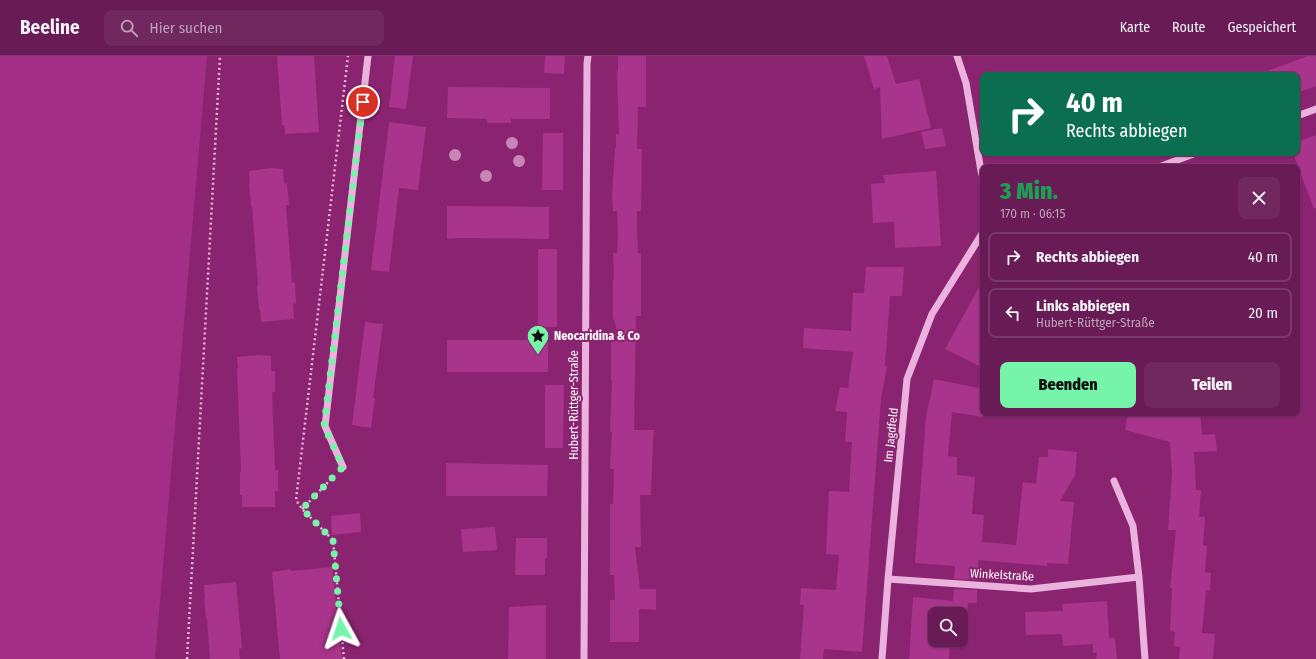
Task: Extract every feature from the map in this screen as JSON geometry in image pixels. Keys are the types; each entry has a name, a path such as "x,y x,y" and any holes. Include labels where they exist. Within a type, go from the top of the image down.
{"street":[{"path":"343,467 324,426 368,56"},
{"name":"Hubert-Rüttger-Straße","path":"584,659 588,56"},
{"path":"957,56 966,83 980,165"},
{"path":"1300,115 1316,108"},
{"path":"1167,164 1188,156"},
{"name":"Im Jagdfeld","path":"882,659 907,379 932,314 980,237"},
{"path":"1114,481 1133,526 1139,577 1145,659"},
{"name":"Winkelstraße","path":"888,579 1031,589 1139,577"}],"path":[{"path":"187,659 220,56"},
{"path":"344,659 333,540 302,509 296,500 348,56"},
{"path":"302,509 343,467"}],"shaded area":[{"path":"0,56 207,56 155,659 0,659"}],"building":[{"path":"277,56 314,56 319,132 285,134 284,125 282,125"},
{"path":"395,56 413,56 406,109 389,107"},
{"path":"545,56 565,56 564,74 544,73"},
{"path":"618,56 646,56 646,107 638,107 637,149 642,149 641,211 637,211 638,253 641,253 641,316 636,316 634,430 654,430 651,495 640,495 641,547 635,547 640,589 656,589 656,610 639,609 639,642 610,642 610,600 615,600 614,575 610,575 610,504 613,504 614,469 610,469 612,432 610,432 612,380 611,337 619,337 613,317 613,253 617,253 618,233 617,211 613,211 612,195 616,134 619,134"},
{"path":"864,56 887,56 896,84 919,79 931,128 882,139 880,87 874,89"},
{"path":"1308,56 1316,56 1316,86 1300,92 1300,72 1265,72"},
{"path":"448,87 550,88 550,119 511,119 511,123 487,123 487,119 447,118"},
{"path":"389,122 426,127 418,190 399,188 389,272 371,270"},
{"path":"942,128 946,146 925,149 921,132"},
{"path":"543,133 563,133 563,190 542,190"},
{"path":"1316,135 1316,208 1314,209 1300,172 1300,164 1297,164 1294,156 1300,156 1300,141"},
{"path":"270,168 283,169 284,184 287,183 289,205 286,205 292,283 295,282 296,304 293,303 294,319 261,322 249,171"},
{"path":"936,171 941,246 895,248 894,222 873,223 871,184 885,183 883,175"},
{"path":"447,206 549,207 549,239 447,239"},
{"path":"538,249 557,249 557,327 538,327"},
{"path":"866,267 904,267 902,296 890,296 885,366 887,367 881,399 862,652 824,649 823,659 800,659 804,605 800,605 801,588 836,590 839,555 826,554 829,491 849,492 852,442 845,442 847,412 835,411 840,387 848,388 853,352 803,348 804,328 851,331 853,293 864,293"},
{"path":"980,285 980,366 945,349"},
{"path":"365,322 383,324 373,398 375,398 371,428 352,425"},
{"path":"447,340 548,340 548,372 447,372"},
{"path":"258,355 271,356 271,371 275,371 275,392 272,392 275,470 278,470 278,491 275,491 275,507 242,507 242,495 240,495 241,472 237,357"},
{"path":"934,379 980,388 980,416 983,417 952,412 948,456 957,457 957,475 975,477 972,514 984,515 982,542 1016,545 1023,482 1036,484 1039,457 1048,457 1048,449 1077,452 1075,475 1060,501 1074,502 1068,564 1047,563 1047,566 978,560 978,580 954,579 955,566 915,563 926,417"},
{"path":"545,385 564,385 563,448 545,448"},
{"path":"1127,416 1200,416 1202,435 1215,434 1217,451 1194,452 1196,490 1201,490 1199,517 1205,517 1203,545 1207,546 1205,572 1211,573 1210,591 1206,590 1202,633 1215,634 1213,659 1179,659 1180,647 1174,646 1175,632 1170,631 1172,588 1170,588 1176,530 1168,530 1172,474 1170,442 1125,430"},
{"path":"446,463 548,465 547,496 446,496"},
{"path":"360,513 361,532 332,535 331,516"},
{"path":"495,527 497,550 463,552 461,529"},
{"path":"516,538 547,538 545,575 515,575"},
{"path":"332,567 342,659 280,659 272,572 291,569 291,571"},
{"path":"236,582 242,648 239,649 240,659 210,659 204,585"},
{"path":"954,589 977,590 977,603 968,603 968,607 928,607 928,647 950,647 949,659 909,659 913,597 953,601"},
{"path":"1107,601 1109,638 1115,638 1117,659 1096,659 1097,653 1093,653 1093,644 1063,646 1062,634 1026,635 1025,612 1063,611 1062,604"},
{"path":"546,605 546,659 508,659 509,607"}],"place":[{"name":"Neocaridina & Co","path":"538,356"}],"route":[{"path":"341,629 333,540 302,509 343,467 324,426 363,102"}]}
